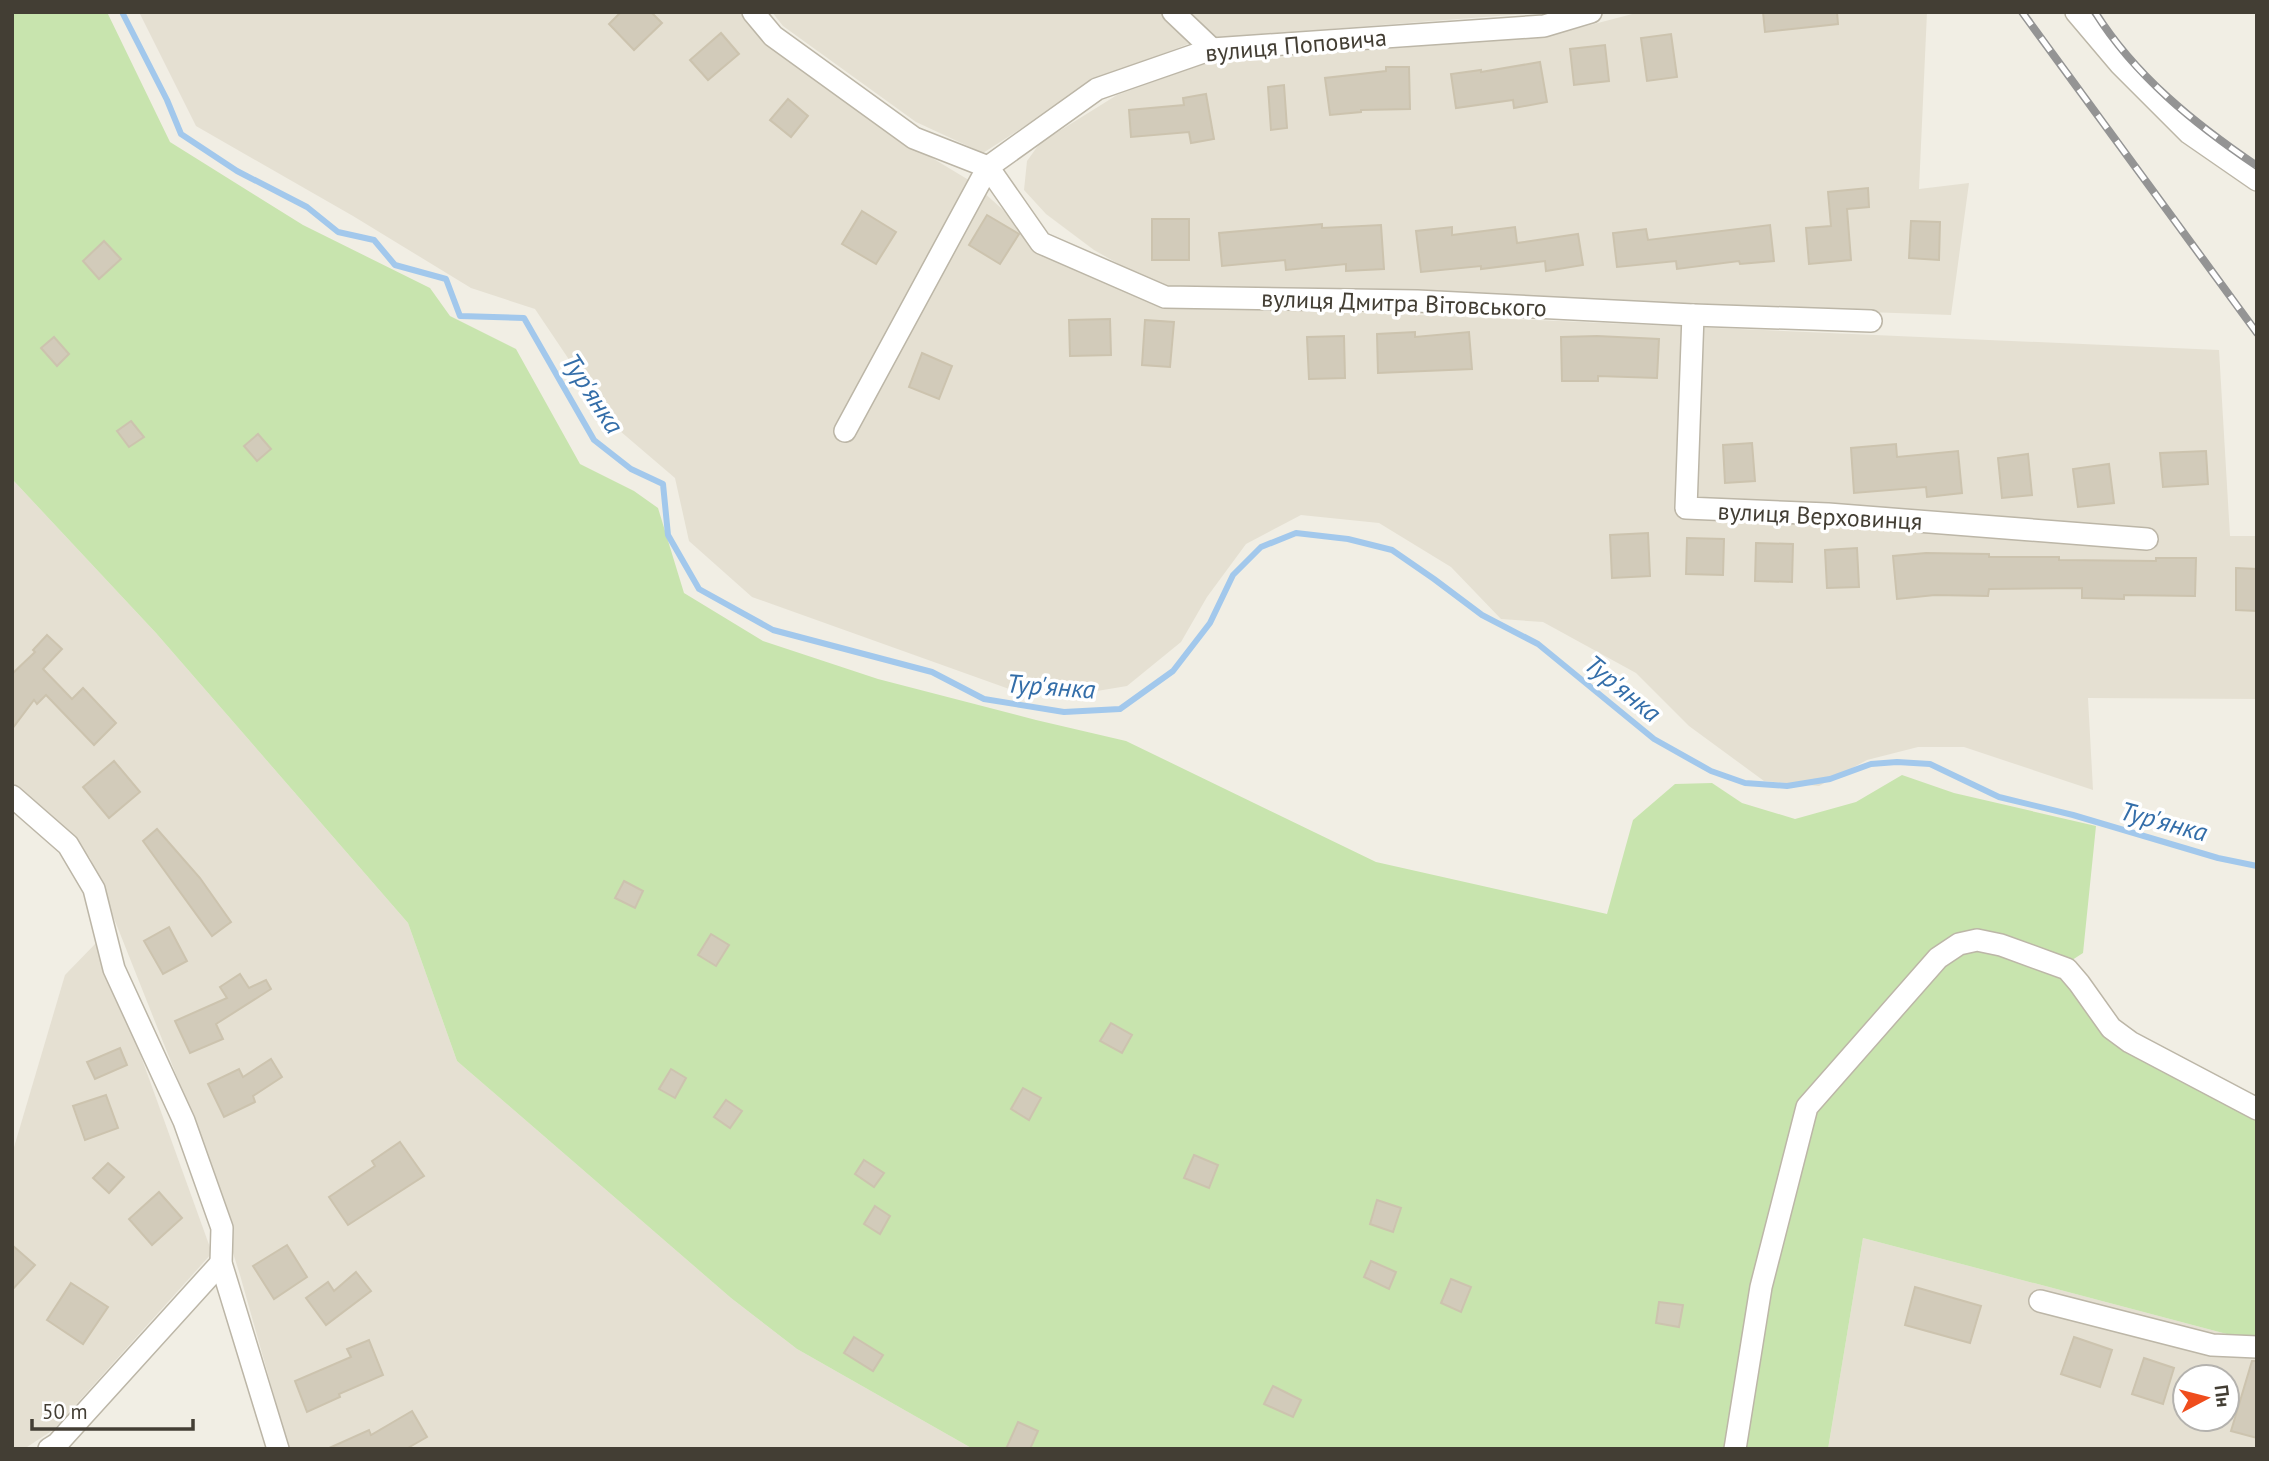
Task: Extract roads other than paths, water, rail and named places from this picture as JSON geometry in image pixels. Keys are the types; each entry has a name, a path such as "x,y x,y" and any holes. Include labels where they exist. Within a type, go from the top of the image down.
{"street":[{"path":"753,12 773,36 914,138 988,167"},
{"path":"1173,12 1212,49"},
{"name":"вулиця Поповича","path":"845,431 988,167 1097,89 1212,49 1544,26 1591,12"},
{"path":"2076,12 2120,64 2189,133 2257,180"},
{"name":"вулиця Дмитра Вітовського","path":"988,167 1041,243 1165,297 1417,302 1871,321"},
{"name":"вулиця Верховинця","path":"1693,315 1686,508 1828,514 2147,540"},
{"path":"12,796 68,845 94,889 114,969 184,1121 222,1228 221,1263 278,1449"},
{"path":"1735,1449 1760,1287 1807,1107 1938,958 1958,944 1977,940 2001,945 2067,969 2111,1028 2130,1042 2257,1109"},
{"path":"49,1449 57,1444 221,1263"},
{"path":"2040,1301 2212,1345 2257,1347"}],"waterway":[{"name":"Тур'янка","path":"122,12 167,100 181,134 237,171 307,207 338,232 374,240 395,265 446,279 460,316 524,318 594,440 631,469 663,484 668,535 699,589 773,630 932,672 984,699 1064,712 1120,709 1173,671 1210,623 1233,575 1261,547 1296,533 1348,539 1392,550 1482,615 1538,644 1654,739 1711,771 1745,783 1787,786 1830,779 1871,764 1930,764 1999,797 2073,815 2218,858 2257,866"}],"railway":[{"path":"2022,12 2257,333"},
{"path":"2095,12 2147,78 2189,116 2257,166"}]}
